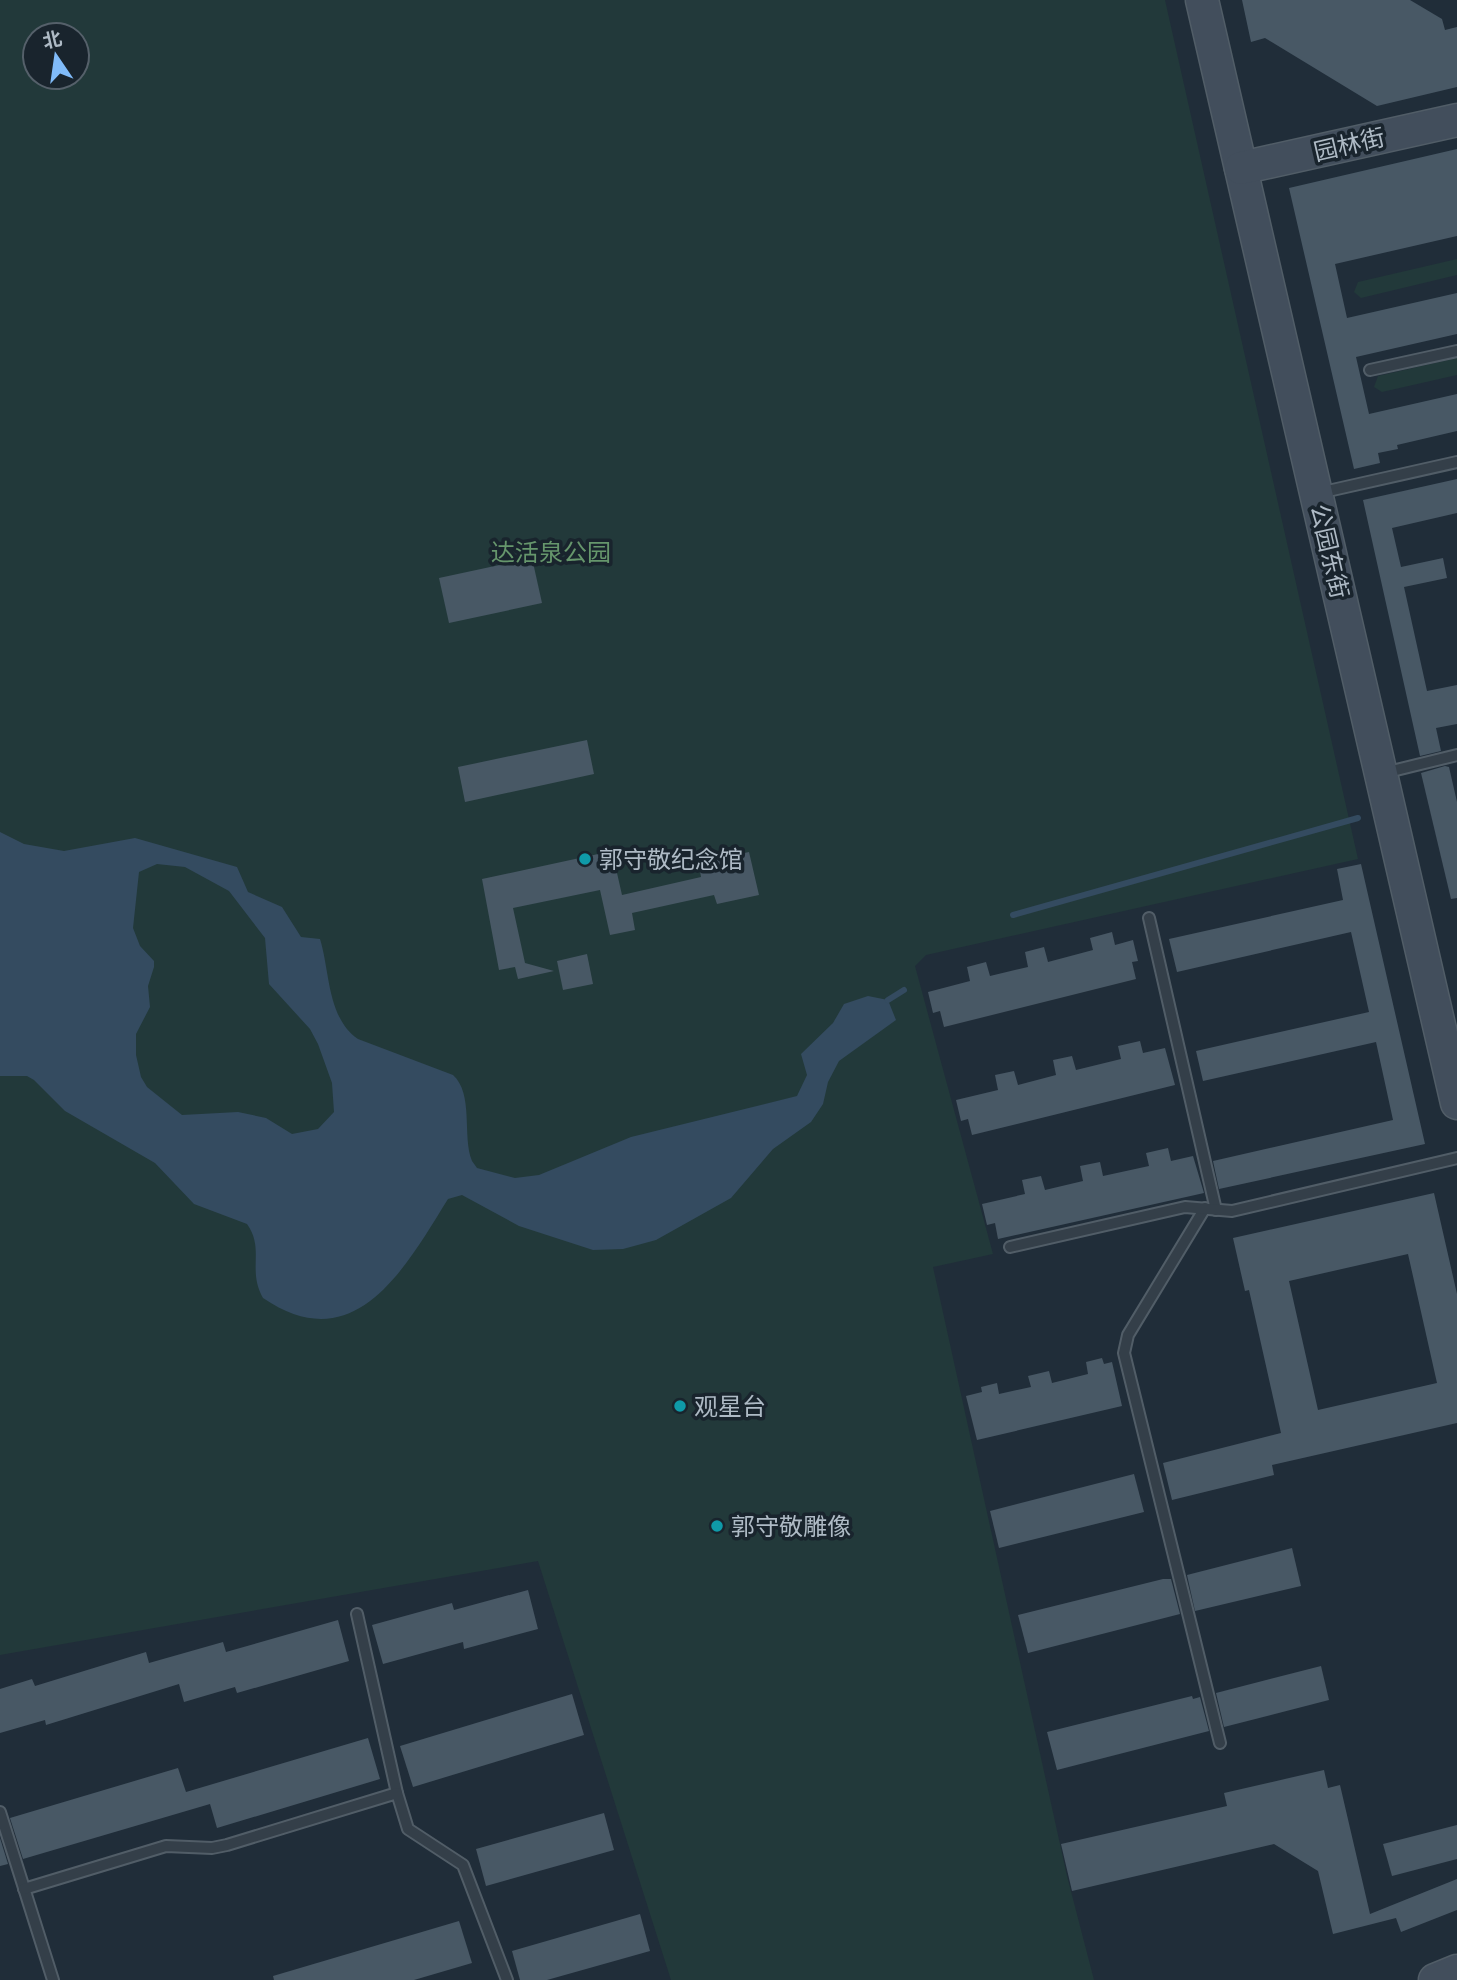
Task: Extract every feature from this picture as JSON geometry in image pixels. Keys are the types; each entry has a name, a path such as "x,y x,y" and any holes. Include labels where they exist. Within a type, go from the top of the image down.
{"street":[{"name":"公园东街","path":"1202,0 1457,1102"},
{"name":"园林街","path":"1241,168 1457,120"},
{"path":"1435,1980 1457,1972"}],"lane":[{"path":"1370,370 1457,351"},
{"path":"1316,493 1457,462"},
{"path":"1381,773 1457,755"},
{"path":"1149,918 1211,1209 1128,1335 1124,1353 1220,1743"},
{"path":"1010,1247 1185,1207 1232,1211 1457,1158"},
{"path":"357,1614 397,1793 408,1829 463,1865 507,1980"},
{"path":"24,1889 166,1846 212,1848 227,1845 397,1793"},
{"path":"0,1812 53,1980"}],"green space":[{"name":"达活泉公园","path":"0,0 1165,0 1358,859 926,955 915,966 993,1254 933,1267 1067,1876 1094,1980 671,1980 538,1561 0,1655"},
{"path":"1457,259 1457,275 1361,298 1354,292 1358,282"},
{"path":"1457,358 1457,375 1382,392 1374,387 1378,376"}],"water":[{"path":"0,832 24,844 64,851 135,838 237,867 248,892 282,907 301,937 320,939 335,1007 348,1030 358,1039 453,1075 459,1083 466,1104 472,1161 477,1168 515,1178 539,1175 631,1137 797,1096 807,1075 801,1054 833,1023 844,1004 868,996 888,1000 896,1020 839,1061 828,1082 823,1104 811,1122 773,1149 731,1198 656,1240 623,1249 593,1250 519,1226 462,1195 448,1199 414,1252 374,1298 351,1313 325,1319 296,1315 263,1298 256,1278 255,1242 247,1224 194,1204 155,1163 65,1111 34,1080 27,1076 0,1076","holes":["157,864 185,867 229,891 265,938 269,984 310,1029 332,1083 334,1112 318,1129 292,1134 266,1118 238,1112 182,1115 147,1087 141,1077 136,1055 136,1034 150,1007 148,986 154,961 140,946 133,928 139,872"]}],"building":[{"path":"1242,0 1410,0 1442,19 1445,30 1457,27 1457,87 1377,106 1265,38 1251,42"},
{"path":"1457,149 1457,236 1335,264 1347,318 1457,293 1457,334 1356,357 1369,414 1457,394 1457,431 1397,445 1398,449 1378,453 1380,463 1354,469 1289,188"},
{"path":"1457,479 1457,513 1392,528 1401,567 1443,558 1447,578 1404,587 1427,691 1457,685 1457,724 1436,728 1441,751 1420,756 1363,500"},
{"path":"532,558 542,603 449,623 439,578"},
{"path":"587,740 594,774 465,802 458,767"},
{"path":"1449,767 1457,802 1457,898 1451,899 1421,773"},
{"path":"612,851 622,895 701,877 700,871 709,869 707,861 749,852 759,895 717,904 714,895 632,913 635,930 610,935 600,890 513,908 525,963 554,971 518,979 515,967 499,970 482,879"},
{"path":"1361,864 1425,1144 1219,1189 1213,1161 1393,1120 1376,1042 1203,1081 1196,1051 1369,1012 1351,932 1177,972 1169,939 1343,900 1337,869"},
{"path":"1112,932 1115,945 1133,940 1138,961 1132,962 1136,979 944,1027 940,1011 933,1013 928,992 970,981 967,967 986,962 990,976 1028,967 1025,952 1044,947 1048,962 1093,950 1090,938"},
{"path":"587,954 593,984 563,990 557,961"},
{"path":"1140,1041 1143,1053 1165,1048 1175,1085 972,1135 968,1119 961,1121 956,1100 998,1090 995,1075 1014,1071 1018,1085 1056,1075 1053,1060 1072,1056 1076,1070 1121,1059 1118,1046"},
{"path":"1168,1148 1171,1161 1193,1156 1204,1193 998,1239 995,1223 987,1225 982,1204 1025,1194 1022,1180 1041,1176 1045,1190 1083,1181 1080,1166 1100,1162 1103,1176 1149,1166 1146,1153"},
{"path":"1434,1193 1457,1294 1457,1423 1272,1465 1274,1475 1172,1500 1163,1463 1281,1433 1249,1290 1245,1291 1233,1238","holes":["1408,1254 1437,1383 1318,1410 1289,1281"]},
{"path":"1102,1358 1104,1364 1112,1362 1122,1406 977,1440 966,1396 982,1392 981,1387 997,1383 999,1394 1031,1387 1028,1376 1049,1371 1052,1383 1088,1374 1086,1362"},
{"path":"1134,1474 1144,1512 999,1548 990,1511"},
{"path":"1292,1548 1301,1586 1195,1611 1187,1575"},
{"path":"1171,1579 1180,1614 1028,1653 1018,1615"},
{"path":"528,1590 538,1629 464,1649 463,1642 383,1664 372,1625 452,1603 454,1610"},
{"path":"338,1620 349,1661 237,1693 235,1687 184,1702 179,1684 46,1725 45,1720 0,1733 0,1689 32,1679 35,1686 146,1652 149,1663 223,1642 226,1652"},
{"path":"1321,1666 1329,1700 1224,1727 1216,1693"},
{"path":"572,1694 584,1735 413,1787 400,1746"},
{"path":"1192,1696 1193,1699 1200,1697 1209,1731 1057,1770 1047,1732"},
{"path":"368,1738 380,1779 217,1828 210,1804 23,1859 10,1818 178,1768 186,1792"},
{"path":"1324,1770 1328,1788 1340,1785 1370,1914 1457,1879 1457,1910 1401,1932 1396,1918 1333,1934 1318,1871 1274,1844 1072,1891 1061,1844 1227,1806 1224,1793"},
{"path":"604,1813 614,1850 486,1886 476,1849"},
{"path":"1457,1825 1457,1859 1392,1876 1383,1844"},
{"path":"0,1838 8,1864 0,1866"},
{"path":"640,1914 650,1951 547,1980 520,1980 512,1951"},
{"path":"459,1921 472,1963 414,1980 274,1980 273,1976"}],"waterway":[{"path":"1013,915 1358,818"},
{"path":"888,1000 904,990"}],"place":[{"name":"郭守敬纪念馆","path":"585,859"},
{"name":"观星台","path":"680,1406"},
{"name":"郭守敬雕像","path":"717,1526"}]}
